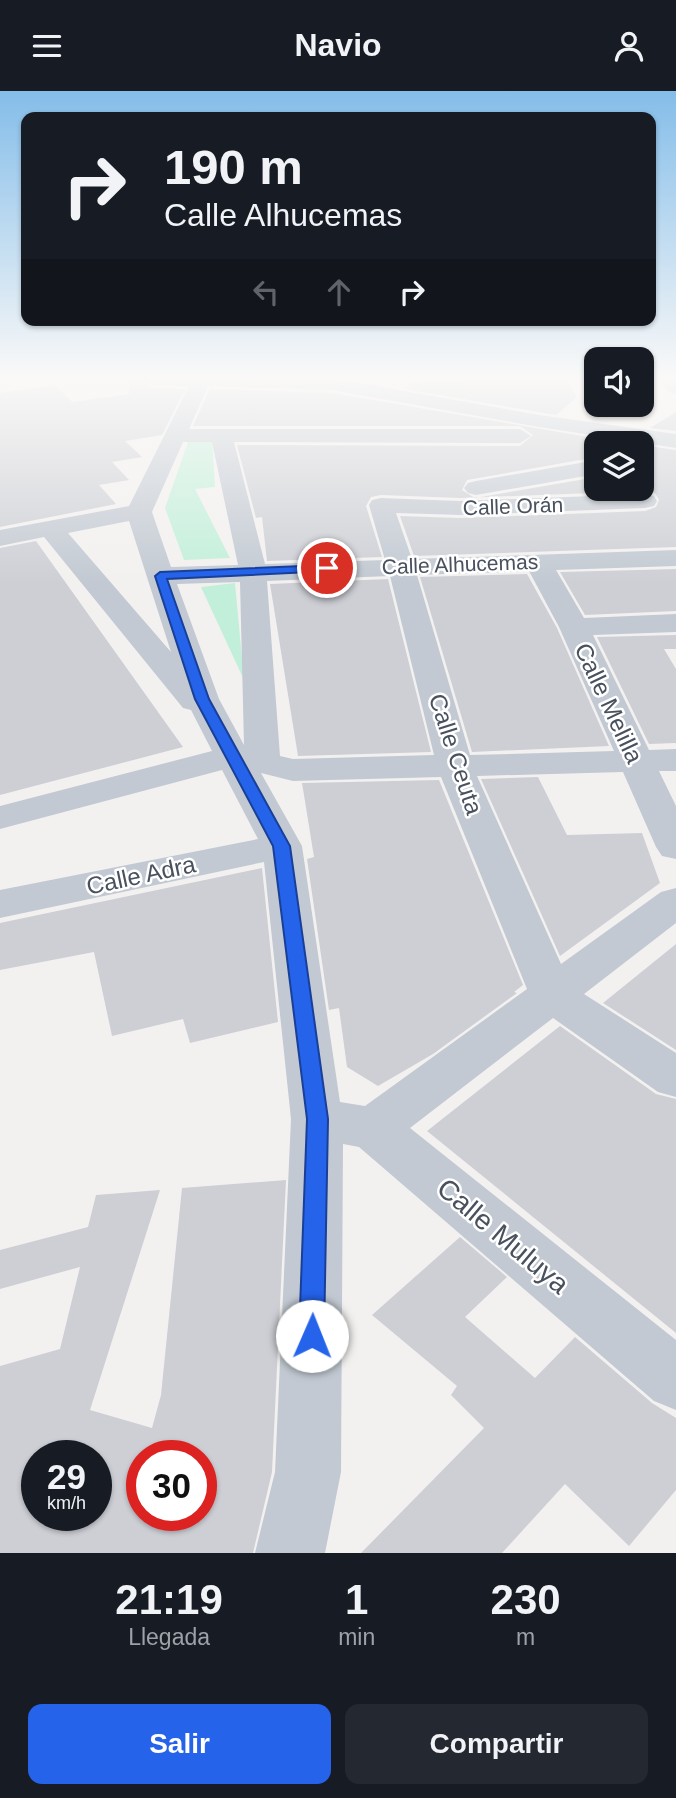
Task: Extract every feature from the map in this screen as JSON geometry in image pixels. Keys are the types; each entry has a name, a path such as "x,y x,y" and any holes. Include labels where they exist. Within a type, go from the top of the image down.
{"street":[{"path":"169,447 139,512 202,699 238,749 282,846 317,1119 308,1472 290,1553"},
{"path":"224,447 253,571 238,749"},
{"path":"638,447 660,453"},
{"path":"381,505 584,469"},
{"path":"561,473 584,481"},
{"name":"Calle Orán","path":"381,505 460,508 655,505 643,501"},
{"name":"Calle Ceuta","path":"381,505 401,566 455,766 552,995"},
{"path":"0,538 139,512"},
{"path":"50,528 238,749 293,770 676,760"},
{"name":"Calle Alhucemas","path":"160,576 676,558"},
{"name":"Calle Melilla","path":"538,562 574,627 676,846"},
{"path":"574,627 676,623"},
{"path":"0,818 238,749"},
{"name":"Calle Adra","path":"0,904 282,846"},
{"path":"317,1119 373,1128 676,902"},
{"path":"552,995 676,1079"},
{"name":"Calle Muluya","path":"373,1128 676,1379"}],"green space":[{"path":"186,447 213,447 215,487 195,489 230,558 184,560 165,508"},
{"path":"235,583 244,680 201,587"}],"building":[{"path":"0,447 132,447 142,457 112,462 129,480 99,485 116,504 0,527"},
{"path":"238,447 584,447 584,459 467,480 462,490 474,497 371,497 366,506 382,557 267,561 262,517 256,518"},
{"path":"654,447 676,450 676,547 414,556 400,516 460,518 645,511 656,507 659,500 655,493"},
{"path":"584,479 584,493 479,497"},
{"path":"36,541 183,747 0,795 0,548"},
{"path":"676,569 676,611 585,615 560,572"},
{"path":"527,574 557,628 609,746 472,752 420,577"},
{"path":"388,579 431,752 298,756 270,584"},
{"path":"676,635 676,649 664,649 676,669 676,743 649,744 597,637"},
{"path":"538,777 567,835 642,833 660,883 560,956 481,779"},
{"path":"439,780 523,985 514,992 517,993 433,1054 378,1086 347,1067 339,1008 329,1010 307,859 314,857 302,783"},
{"path":"262,868 278,1022 190,1043 183,1019 112,1036 94,952 0,970 0,923"},
{"path":"676,944 676,1050 603,1003"},
{"path":"560,1026 656,1094 676,1099 676,1333 427,1131"},
{"path":"286,1180 272,1472 253,1553 0,1553 0,1366 60,1349 80,1267 0,1289 0,1250 88,1227 96,1195 160,1190 90,1410 152,1428 161,1395 182,1188"},
{"path":"460,1237 507,1277 465,1317 535,1378 575,1337 652,1403 676,1418 676,1490 629,1546 565,1484 502,1553 361,1553 484,1428 451,1395 457,1386 372,1315"}],"route":[{"path":"312,1336 317,1119 282,846 202,699 160,576 327,568"}]}
